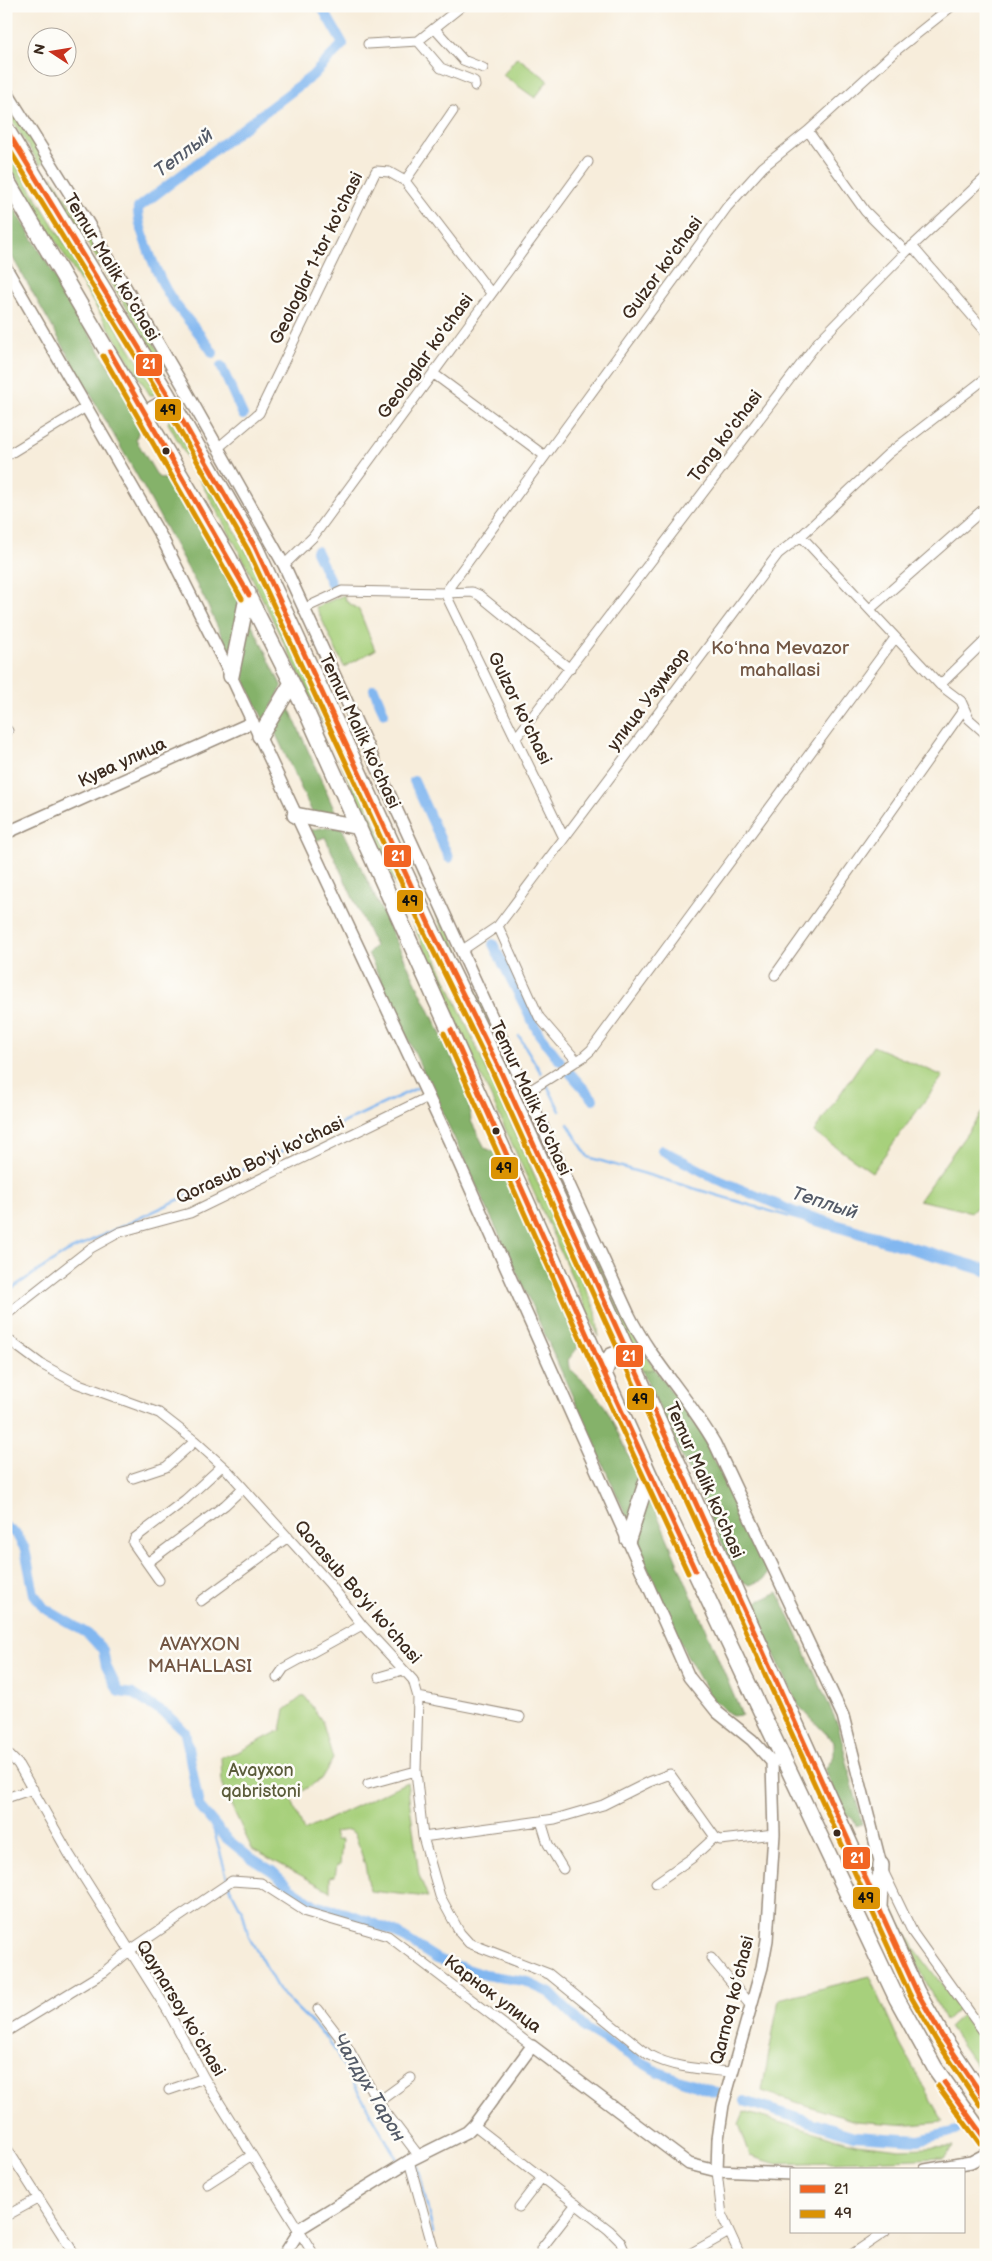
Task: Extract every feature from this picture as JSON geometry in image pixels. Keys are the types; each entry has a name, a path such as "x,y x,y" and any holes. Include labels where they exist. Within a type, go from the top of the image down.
{"highway":[{"name":"Temur Malik ko'chasi","path":"6,129 170,399 255,547 433,933 496,1062 879,1911 929,2014 986,2101"},
{"path":"6,179 146,413 248,592 359,826 778,1759 909,2023 935,2068 984,2137"},
{"path":"146,413 170,399"},
{"path":"231,676 248,592"},
{"path":"260,736 292,683"},
{"path":"295,815 359,826"},
{"path":"604,1373 611,1356 619,1353 628,1356"},
{"path":"628,1539 650,1474"},
{"path":"778,1759 805,1748"},
{"path":"879,1911 881,1864"}],"street":[{"path":"368,44 418,41 462,6"},
{"name":"Gulzor ko'chasi","path":"564,838 445,593 727,207 763,167 808,131 898,49 952,6"},
{"path":"435,29 463,60 484,68"},
{"path":"418,41 441,68 474,81 475,86"},
{"path":"6,91 85,218 219,447 284,565 515,1070 644,1344 693,1409 715,1444 843,1716 881,1864 900,1909 913,1933 986,2035"},
{"path":"405,181 453,112"},
{"path":"808,131 864,211 909,249 986,332"},
{"name":"Geologlar ko'chasi","path":"284,565 314,537 588,162"},
{"name":"Geologlar 1-tor ko'chasi","path":"219,447 259,412 376,171 389,172 405,181 491,293"},
{"name":"Tong ko'chasi","path":"516,738 818,342 909,249 986,177"},
{"path":"6,268 162,540 231,676 428,1097 695,1686 716,1712 778,1759"},
{"path":"434,374 545,456"},
{"name":"улица Узумзор","path":"461,951 498,926 778,554 801,536 888,454 986,378"},
{"path":"6,456 86,407"},
{"path":"870,609 986,506"},
{"path":"801,536 940,685 961,701 969,719 986,734"},
{"path":"305,608 342,591 472,592 479,595 570,669"},
{"path":"526,1093 577,1061 595,1045 895,638"},
{"path":"940,685 986,640"},
{"path":"775,975 964,709"},
{"name":"Кува улица","path":"6,833 253,722"},
{"path":"498,926 539,1017 577,1061"},
{"path":"496,1062 515,1070"},
{"name":"Qorasub Bo'yi ko'chasi","path":"6,1315 91,1248 120,1232 190,1213 428,1097"},
{"path":"572,1232 579,1208"},
{"name":"Qorasub Bo'yi ko'chasi","path":"6,1338 41,1364 76,1383 160,1413 195,1441 222,1466 288,1537 329,1583 362,1625 413,1680 418,1697 416,1771 423,1837 440,1896 460,1933 469,1943 549,1974 649,2055 664,2063 675,2067 732,2072"},
{"path":"133,1478 166,1467 195,1441"},
{"path":"159,1580 133,1543 135,1538 184,1500 222,1466"},
{"path":"147,1564 225,1505 243,1488"},
{"path":"201,1601 288,1537"},
{"path":"277,1678 284,1668 362,1625"},
{"path":"379,1677 403,1670"},
{"path":"418,1697 520,1717"},
{"name":"Qaynarsoy koʻchasi","path":"6,1752 18,1764 69,1854 168,2010 204,2078 314,2255"},
{"name":"Qarnoq koʻchasi","path":"740,2255 728,2232 721,2208 717,2171 718,2139 723,2105 751,2006 767,1940 778,1759"},
{"path":"368,1784 416,1771"},
{"path":"423,1837 555,1819 603,1805 649,1782 670,1774 715,1837 720,1840 774,1834"},
{"path":"6,1798 33,1790"},
{"path":"540,1821 548,1844 563,1869"},
{"path":"656,1883 692,1858 715,1837"},
{"name":"Карнок улица","path":"129,1951 230,1883 261,1883 306,1912 388,1936 689,2164 717,2171 790,2174"},
{"path":"6,2032 104,1972 129,1951"},
{"path":"711,1958 751,2006"},
{"path":"318,2009 348,2048 378,2102 414,2159 435,2255"},
{"path":"284,2255 302,2227 414,2159 458,2138 474,2125 532,2046"},
{"path":"170,2090 204,2078"},
{"path":"378,2102 411,2078"},
{"path":"474,2125 610,2230 620,2241 626,2255"},
{"path":"6,2147 75,2255"},
{"path":"936,2168 970,2162 986,2154"},
{"path":"207,2184 252,2155"},
{"path":"519,2207 542,2177"},
{"path":"6,2216 39,2198"},
{"path":"541,2250 576,2204"},
{"path":"688,2255 728,2232"},
{"path":"850,2255 882,2234"}],"green space":[{"path":"517,57 548,80 535,98 503,75"},
{"path":"6,97 45,161 40,165 6,111"},
{"path":"6,149 156,391 154,395 150,395 6,160"},
{"path":"52,176 167,365 162,367 52,184"},
{"path":"6,194 139,417 140,426 136,440 158,477 180,484 242,603 230,654 205,600 144,488 6,246"},
{"path":"170,419 244,546 321,704 596,1311 599,1337 314,704 238,549 168,423"},
{"path":"344,595 346,601 359,610 375,650 344,667 316,607"},
{"path":"249,618 282,687 264,721 238,666"},
{"path":"287,703 337,816 313,814 272,726"},
{"path":"326,827 342,828 468,1091 471,1121 485,1148 497,1153 583,1341 568,1360 569,1368 589,1386 606,1408 639,1477 629,1522 518,1275 368,953 375,946 325,837 315,841 311,830"},
{"path":"410,845 508,1060 499,1056 406,847"},
{"path":"873,1046 943,1076 872,1172 814,1132"},
{"path":"507,1072 515,1076 574,1205 572,1214"},
{"path":"986,1107 986,1197 972,1212 919,1200"},
{"path":"580,1218 634,1337 655,1369 642,1371 578,1227"},
{"path":"655,1369 701,1432 768,1573 763,1580 750,1585 739,1580 642,1371"},
{"path":"649,1495 742,1715 732,1716 711,1698 684,1650 633,1536"},
{"path":"778,1592 838,1725 862,1824 856,1826 853,1819 845,1814 825,1770 834,1756 834,1742 798,1705 751,1605"},
{"name":"Avayxon qabristoni","path":"304,1695 322,1721 333,1759 321,1779 291,1798 304,1831 407,1782 419,1875 428,1897 370,1891 365,1865 355,1834 349,1830 334,1832 336,1840 342,1840 340,1865 337,1865 335,1876 330,1877 330,1891 252,1849 222,1786 221,1757 238,1752 281,1730 285,1710"},
{"path":"884,1895 916,1950 959,2008 945,2021 910,1949 905,1950 887,1910"},
{"path":"870,1976 900,2044 943,2122 910,2125 855,2121 762,2091 779,1999"},
{"path":"962,2015 986,2048 986,2080 949,2027"},
{"path":"744,2112 856,2144 900,2149 953,2147 944,2158 777,2164 750,2156 739,2124"}],"waterway":[{"name":"Теплый","path":"213,353 166,290 145,241 138,208 312,76 343,44 321,6"},
{"name":"Теплый","path":"221,366 243,415"},
{"name":"Теплый","path":"316,551 332,585"},
{"name":"Теплый","path":"374,689 384,713"},
{"name":"Теплый","path":"414,781 449,858"},
{"name":"Теплый","path":"493,944 539,1034 560,1061"},
{"path":"519,1036 541,1073"},
{"name":"Теплый","path":"570,1073 593,1099"},
{"path":"547,1085 560,1111"},
{"path":"6,1292 67,1252 417,1088"},
{"path":"568,1124 588,1157 986,1275"},
{"name":"Теплый","path":"662,1150 719,1180 795,1212 986,1269"},
{"path":"6,1527 17,1535 25,1549 34,1594 44,1608 88,1634 103,1650 106,1666 119,1692 133,1694 167,1715 185,1732 199,1806 226,1838 248,1856 272,1871 290,1888 315,1905 352,1915 395,1932 437,1959 485,1975 524,1981 550,1993 586,2029 658,2072 716,2092"},
{"name":"Чалдух Тарон","path":"211,1820 230,1888 243,1913 249,1937 279,1991 328,2039 397,2159"},
{"path":"744,2101 854,2136 919,2140 956,2131"},
{"name":"Чалдух Тарон","path":"418,2166 433,2233"}],"transit line":[{"name":"21","path":"6,129 167,394 255,547 433,933 499,1068 917,1992 942,2036 986,2101"},
{"name":"49","path":"6,144 161,398 248,550 426,936 492,1071 910,1995 936,2040 980,2105"},
{"name":"21","path":"110,352 249,595"},
{"name":"49","path":"103,356 242,599"},
{"name":"21","path":"451,1030 604,1373 695,1570"},
{"name":"49","path":"444,1033 597,1376 688,1573"},
{"name":"21","path":"944,2082 986,2140"},
{"name":"49","path":"938,2086 980,2144"}],"district":[{"name":"Koʻhna Mevazor mahallasi","path":"780,658"},
{"name":"AVAYXON MAHALLASI","path":"200,1654"}]}
